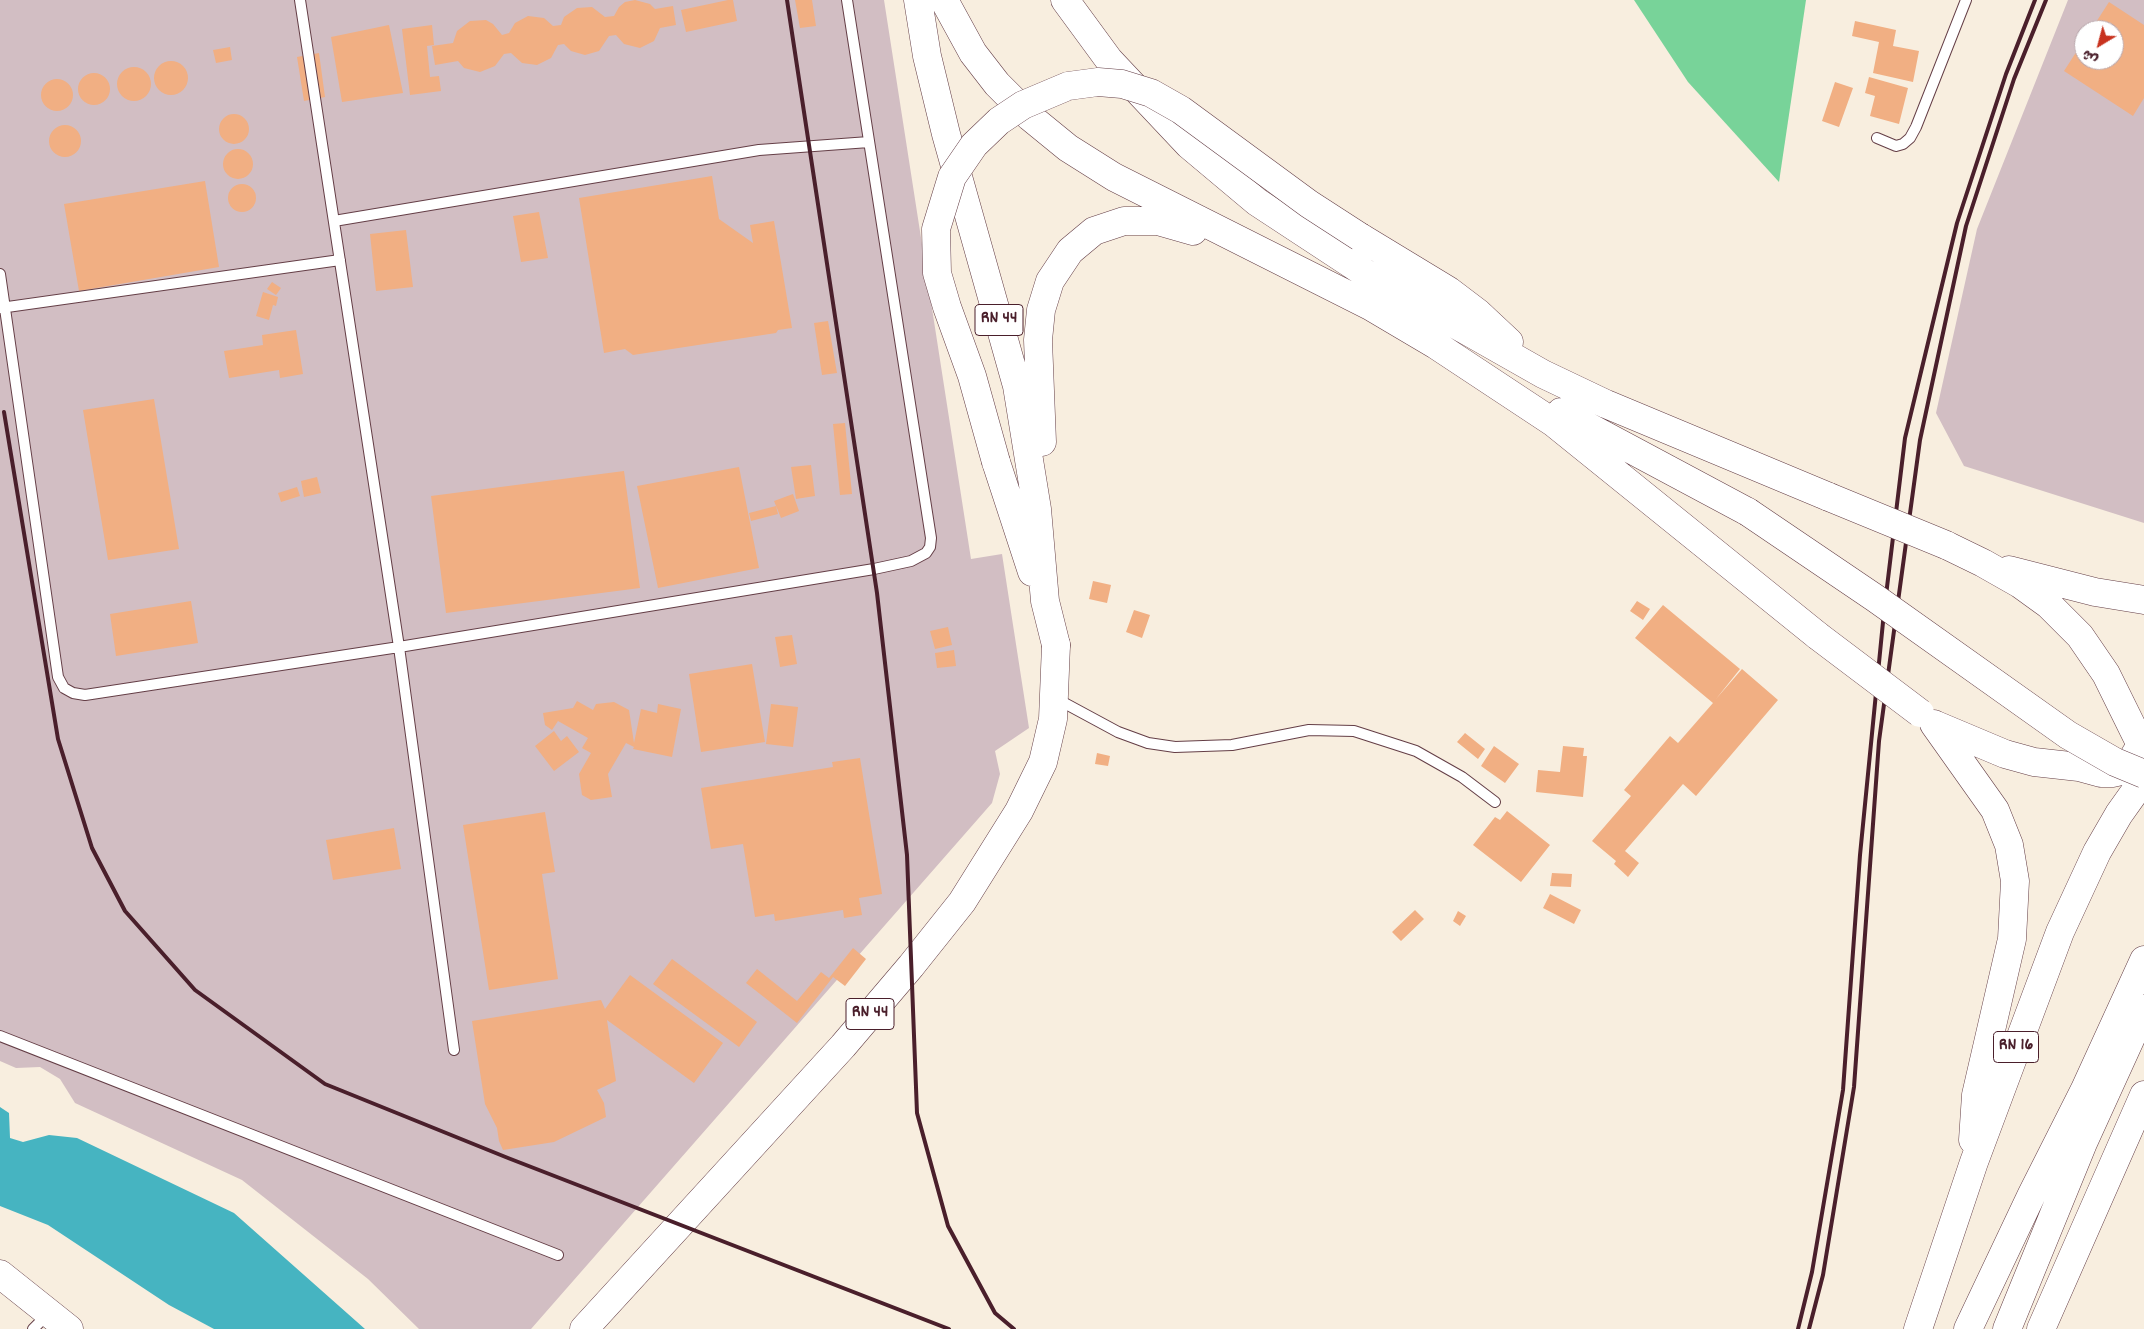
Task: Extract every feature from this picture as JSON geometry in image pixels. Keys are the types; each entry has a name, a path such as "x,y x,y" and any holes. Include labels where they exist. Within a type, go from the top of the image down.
{"main road":[{"name":"RN 44","path":"584,1329 843,1046 962,902 1019,811 1034,783 1048,742 1055,697 1056,645 1045,601 1037,509 1017,386 946,134 927,56 918,0"},
{"path":"944,0 973,53 997,84 1030,117 1068,148 1114,177 1370,306 1436,345 1748,512 1875,598 2068,735 2115,762 2144,774"},
{"path":"1065,0 1109,60 1159,114 1216,169 1257,202 1364,273 1543,374 1606,404 1946,545 2020,584 2049,605 2080,636 2106,674 2139,740 2129,765 2112,773 2101,772"},
{"path":"1045,601 1031,571 996,462 972,376 937,273 935,254 936,229 952,177 974,145 999,121 1023,104 1068,86 1098,82 1122,84 1151,93 1181,110 1309,204 1456,296 1478,312 1543,374"},
{"path":"1056,645 1042,441 1038,340 1041,310 1050,281 1070,251 1094,231 1124,222 1158,221 1201,233 1294,268"},
{"path":"1436,345 1554,423 1818,636 1927,718 2004,754 2034,762 2079,767 2119,776 2132,782 2144,795"},
{"path":"1983,563 2095,592 2144,600"},
{"path":"1927,718 1995,810 2009,846 2015,881 2012,938 1976,1094 1972,1128 1974,1162"},
{"name":"RN 16","path":"1918,1329 1974,1162 2039,986 2077,891 2119,814 2144,779"},
{"path":"1968,1329 2032,1194 2089,1081 2144,960"},
{"path":"2007,1329 2046,1232 2144,1009"},
{"path":"2041,1329 2144,1095"},
{"path":"1998,1329 2046,1232"},
{"path":"0,1274 50,1324"}],"lane":[{"path":"300,0 399,647 454,1050"},
{"path":"0,274 2,308 51,638 58,677 64,688 73,693 85,695 399,647 874,569 911,561 926,553 930,547 930,538 847,0"},
{"path":"1877,138 1896,146 1904,144 1910,138 1966,0"},
{"path":"334,221 759,150 869,142"},
{"path":"2,308 340,260"},
{"path":"1055,697 1118,732 1148,743 1175,747 1232,746 1309,730 1354,731 1416,751 1462,777 1495,802"},
{"path":"0,1036 558,1255"}],"shaded area":[{"path":"0,0 884,0 971,559 1002,554 1029,728 995,751 1000,774 992,803 531,1329 419,1329 368,1279 242,1180 75,1103 60,1079 40,1067 16,1068 0,1061"},
{"path":"2068,0 2144,0 2144,523 1964,466 1936,413 1977,229"}],"green space":[{"path":"1634,0 1806,0 1779,182 1688,82"}],"water":[{"path":"0,1107 9,1113 10,1138 23,1142 49,1135 77,1138 234,1213 365,1329 214,1329 169,1305 48,1225 0,1206"}],"building":[{"path":"635,0 650,4 655,9 673,6 676,25 660,28 654,41 640,48 624,44 616,35 609,36 599,51 585,55 571,51 564,44 558,45 551,58 537,65 522,63 511,53 504,54 495,66 480,72 464,68 458,61 435,65 432,46 453,43 457,31 470,21 486,20 493,24 502,35 509,33 515,23 528,16 544,18 553,26 561,25 564,17 577,8 592,7 605,17 614,16 619,7 625,2"},
{"path":"733,0 737,21 686,32 681,10"},
{"path":"795,0 812,0 816,26 800,28"},
{"path":"2109,2 2144,25 2144,98 2133,116 2064,71 2074,56 2074,70 2124,70 2124,20 2097,20"},
{"path":"1855,21 1896,30 1893,46 1919,51 1913,82 1873,73 1879,42 1852,36"},
{"path":"389,25 403,93 342,102 331,37"},
{"path":"432,25 434,45 427,46 430,77 439,76 441,91 410,95 402,29"},
{"path":"230,47 232,60 216,63 213,50"},
{"path":"319,53 325,97 304,101 297,57"},
{"path":"171,61 178,62 183,66 187,71 187,85 183,90 178,94 171,95 164,94 159,90 155,85 154,78 155,71 159,66 164,62"},
{"path":"134,67 141,68 146,72 150,77 150,91 146,96 141,100 134,101 127,100 122,96 118,91 117,84 118,77 122,72 127,68"},
{"path":"94,73 106,77 110,89 106,101 94,105 82,101 78,89 82,77"},
{"path":"1869,77 1908,88 1899,124 1870,116 1875,96 1865,93"},
{"path":"57,79 69,83 73,95 69,107 57,111 45,107 41,95 45,83"},
{"path":"1835,82 1853,88 1839,127 1822,121"},
{"path":"234,114 245,118 249,129 245,140 234,144 223,140 219,129 223,118"},
{"path":"65,125 71,126 76,130 80,135 80,147 76,152 71,156 65,157 59,156 54,152 50,147 49,141 50,135 54,130 59,126"},
{"path":"238,149 248,154 253,164 248,174 238,179 228,174 223,164 228,154"},
{"path":"712,176 719,219 753,243 750,225 774,221 792,328 778,330 776,333 633,355 625,349 604,353 579,198"},
{"path":"205,181 219,267 79,291 64,204"},
{"path":"242,184 252,188 256,198 252,208 242,212 232,208 228,198 232,188"},
{"path":"539,212 548,258 521,262 513,216"},
{"path":"406,230 413,287 376,291 370,234"},
{"path":"272,282 281,288 276,295 267,289"},
{"path":"263,292 278,297 276,306 273,305 269,320 256,316"},
{"path":"828,321 837,373 822,375 814,323"},
{"path":"296,330 303,374 280,378 279,370 229,378 224,351 263,345 262,335"},
{"path":"154,399 179,549 108,560 83,410"},
{"path":"845,423 852,494 840,495 833,424"},
{"path":"811,465 815,496 796,499 791,467"},
{"path":"739,467 759,568 658,588 637,486"},
{"path":"624,471 640,588 446,613 431,496"},
{"path":"317,477 321,493 304,497 301,481"},
{"path":"297,487 300,496 281,502 278,493"},
{"path":"793,494 799,511 781,518 774,501"},
{"path":"776,506 778,514 751,521 749,513"},
{"path":"1093,581 1111,585 1107,603 1089,599"},
{"path":"191,601 198,643 116,656 110,614"},
{"path":"1637,601 1650,609 1643,620 1630,611"},
{"path":"1663,605 1740,669 1716,699 1742,669 1778,700 1696,796 1683,784 1625,851 1639,863 1628,877 1614,864 1616,861 1592,841 1631,796 1624,790 1670,736 1678,743 1713,703 1635,638"},
{"path":"1134,610 1150,615 1142,638 1126,632"},
{"path":"948,627 952,645 935,649 930,631"},
{"path":"792,635 797,664 780,667 775,637"},
{"path":"954,650 956,666 937,668 935,653"},
{"path":"752,664 765,742 701,752 689,674"},
{"path":"577,701 593,710 596,704 614,702 629,710 634,743 641,709 657,713 658,704 681,709 672,757 633,749 634,747 626,743 608,774 612,797 591,800 582,795 579,774 591,753 582,748 588,738 558,721 552,730 545,725 543,713 573,708"},
{"path":"771,704 798,707 793,747 766,744"},
{"path":"554,731 561,741 567,736 579,752 554,771 535,746"},
{"path":"1465,733 1485,749 1478,759 1457,742"},
{"path":"1494,746 1519,764 1505,783 1481,766"},
{"path":"1563,746 1584,748 1583,756 1587,756 1583,797 1536,792 1538,770 1560,772"},
{"path":"1097,753 1110,756 1108,766 1095,764"},
{"path":"860,758 882,894 859,898 862,915 844,918 843,910 775,921 774,914 755,917 743,844 711,849 701,788 833,767 832,762"},
{"path":"1507,811 1550,845 1521,882 1473,845 1495,817 1500,820"},
{"path":"545,812 555,872 542,874 558,979 489,990 463,825"},
{"path":"394,828 401,869 333,880 326,840"},
{"path":"1552,873 1572,874 1571,887 1550,886"},
{"path":"1550,894 1581,910 1574,924 1543,908"},
{"path":"1415,910 1424,919 1401,941 1392,932"},
{"path":"1458,911 1466,916 1460,926 1453,921"},
{"path":"853,948 866,959 845,986 833,977 797,1023 746,983 757,969 797,1001 821,972 829,978"},
{"path":"672,959 757,1022 739,1047 653,984"},
{"path":"630,975 723,1043 694,1083 607,1020 616,1081 597,1090 604,1103 606,1117 554,1142 503,1150 497,1128 485,1104 472,1021 601,1000 605,1009"}],"railway":[{"path":"787,0 877,593 907,855 917,1113 948,1226 995,1313 1014,1329"},
{"path":"1798,1329 1812,1272 1843,1090 1860,855 1884,612 1905,438 1957,223 2006,74 2035,0"},
{"path":"1809,1329 1823,1275 1854,1087 1879,741 1920,440 1966,226 2014,79 2046,0"},
{"path":"4,412 58,739 92,848 125,911 195,990 325,1084 508,1158 949,1329"}]}
